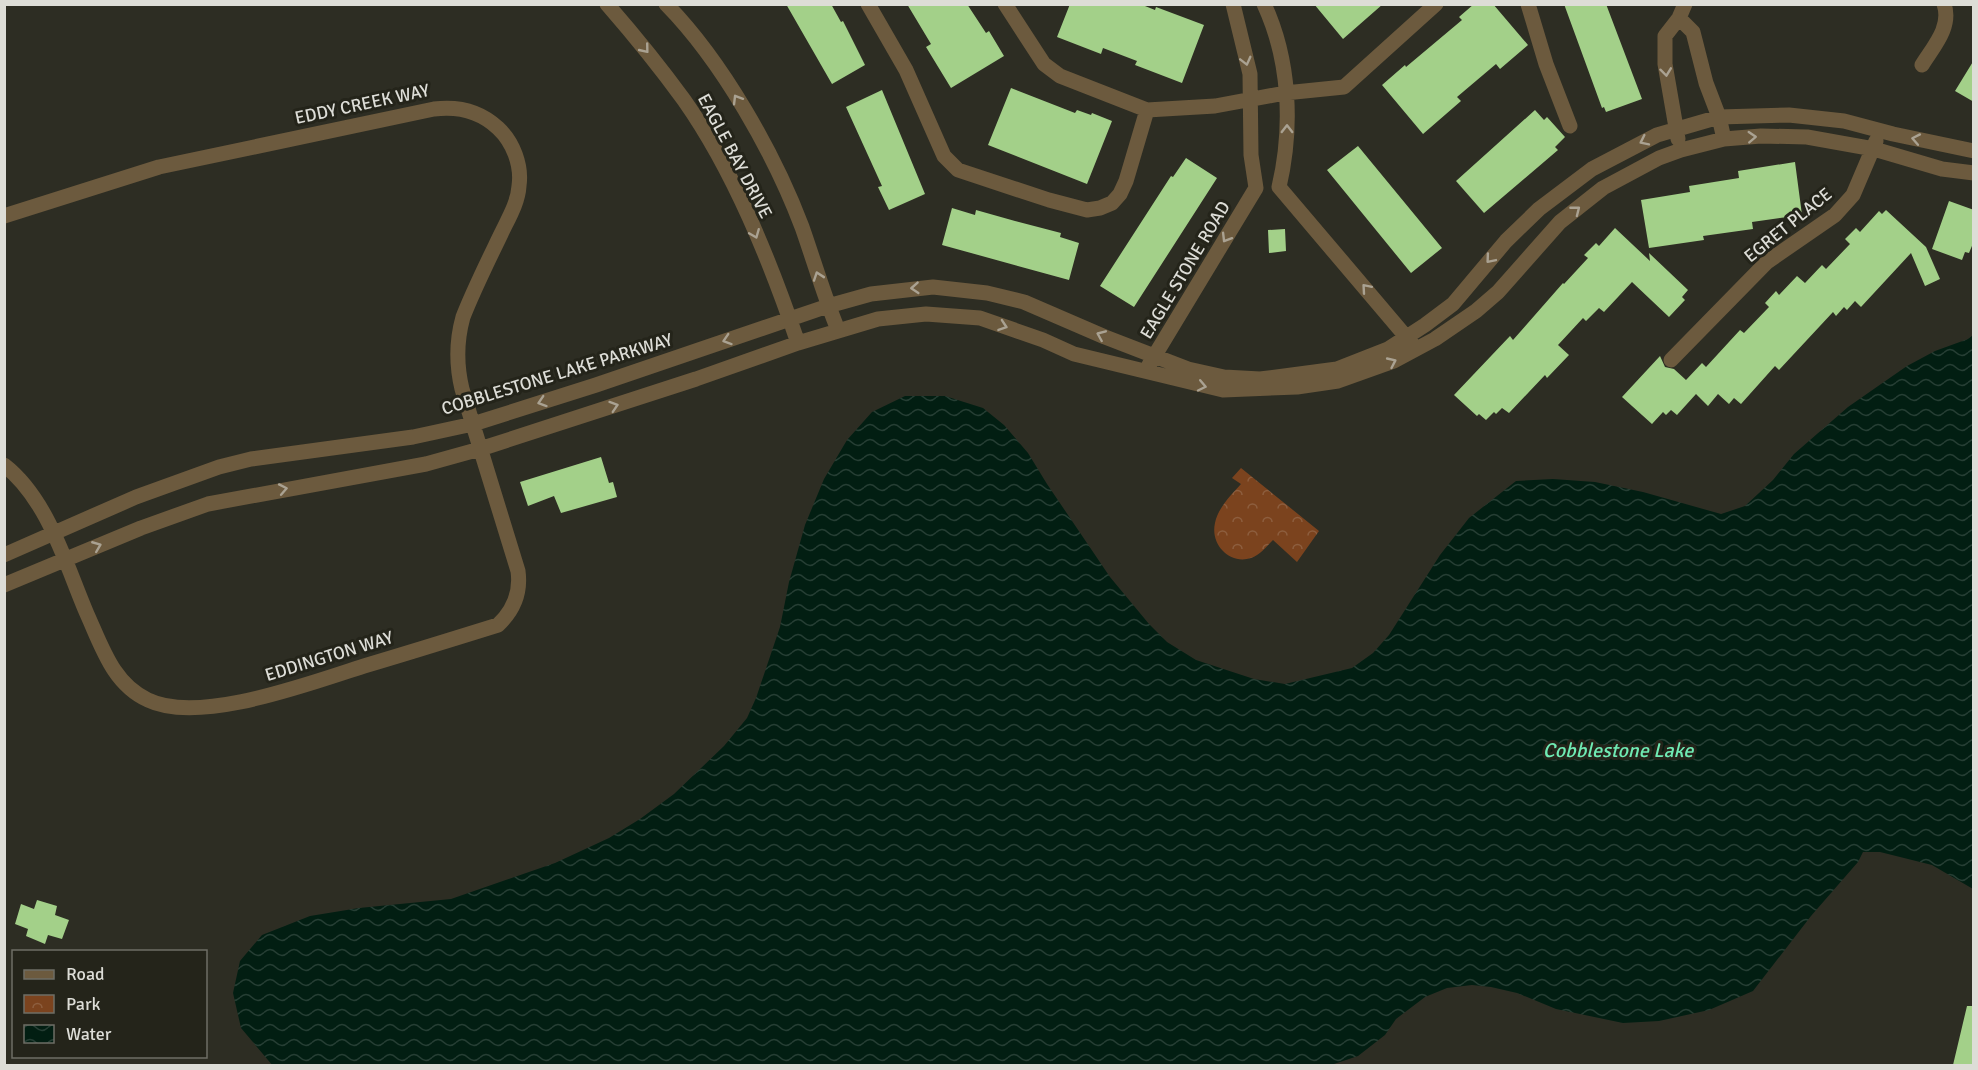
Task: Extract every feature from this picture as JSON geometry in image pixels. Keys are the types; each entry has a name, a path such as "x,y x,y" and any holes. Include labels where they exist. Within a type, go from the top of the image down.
{"street":[{"name":"EAGLE BAY DRIVE","path":"607,4 644,47 685,102 714,149 742,201 798,343"},
{"name":"EAGLE BAY DRIVE","path":"666,4 686,24 721,73 780,174 838,330"},
{"path":"868,4 906,69 944,156 958,171 1058,203 1087,210 1100,208 1112,203 1120,194 1147,110"},
{"path":"1005,4 1044,64 1060,76 1147,110 1205,107 1285,93 1344,87 1436,4"},
{"path":"1233,4 1250,74 1251,155 1256,188 1279,187"},
{"path":"1264,4 1282,53 1287,140 1286,159 1279,187"},
{"path":"1528,4 1546,64 1570,126"},
{"path":"1922,65 1943,31 1947,13 1944,4"},
{"path":"1681,150 1675,129 1665,64 1665,36 1682,11 1693,32 1724,139"},
{"name":"EDDY CREEK WAY","path":"4,216 176,163 434,109 458,108 481,115 501,130 514,150 518,162 520,186 513,209 468,304 459,331 457,360 459,375 480,449"},
{"name":"COBBLESTONE LAKE PARKWAY","path":"4,555 136,497 219,467 251,459 334,449 473,424 828,306 871,294 904,289 933,287 987,293 1024,302 1155,357 1188,369 1224,377 1260,380 1337,369 1388,349 1425,325 1453,304 1506,240 1539,208 1592,169 1657,135 1719,117 1789,115 1844,121 1974,151"},
{"name":"EGRET PLACE","path":"1671,360 1767,262 1835,215 1847,202 1853,195 1874,149 1880,129"},
{"path":"4,585 64,559 208,504 426,464 480,449 696,379 798,343 878,319 926,314 980,318 1043,340 1074,354 1222,390 1297,387 1338,381 1394,362 1464,319 1498,292 1556,226 1603,188 1659,158 1724,139 1761,136 1808,137 1874,149 1942,169 1974,173"},
{"path":"1279,187 1416,349"},
{"name":"EAGLE STONE ROAD","path":"1145,371 1256,188"},
{"path":"1539,208 1556,226"},
{"path":"980,318 987,293"},
{"name":"EDDINGTON WAY","path":"64,559 111,667 127,687 138,695 161,705 187,708 229,704 280,692 498,625 510,613 517,597 518,571 480,449"},
{"path":"4,465 28,490 54,533 64,559"}],"green space":[{"path":"1241,468 1319,531 1297,562 1273,540 1257,555 1243,559 1229,556 1219,546 1214,531 1215,523 1225,502 1241,484 1232,478"}],"water":[{"name":"Cobblestone Lake","path":"1973,335 1973,889 1932,865 1880,852 1863,852 1858,862 1811,916 1753,991 1709,1010 1659,1021 1623,1023 1556,1009 1517,993 1491,987 1472,985 1447,988 1425,997 1396,1019 1385,1035 1358,1056 1328,1066 273,1066 241,1028 233,993 240,961 262,935 310,916 359,908 451,899 555,863 609,838 674,794 724,746 747,718 780,627 789,582 805,525 824,479 847,440 872,412 905,396 945,396 983,408 1004,425 1028,453 1110,577 1167,642 1196,660 1254,679 1285,684 1352,668 1373,653 1389,635 1440,555 1469,518 1516,481 1553,479 1595,482 1643,492 1721,514 1745,506 1773,480 1794,454 1848,407 1907,366"}],"building":[{"path":"786,4 831,4 841,22 843,21 865,65 832,84"},
{"path":"907,4 967,4 986,33 989,31 1004,56 951,88 926,47 931,44"},
{"path":"1070,4 1140,4 1155,10 1156,7 1204,25 1182,83 1135,65 1137,61 1103,48 1101,54 1057,37"},
{"path":"1314,4 1383,4 1343,39"},
{"path":"1474,4 1493,4 1528,45 1500,69 1496,64 1457,97 1461,101 1423,134 1382,85 1462,20 1459,17"},
{"path":"1564,4 1606,4 1642,99 1606,112 1604,107 1602,108"},
{"path":"1974,60 1974,102 1955,91"},
{"path":"1011,88 1075,113 1077,110 1091,115 1092,113 1112,121 1087,184 988,145"},
{"path":"882,90 925,194 889,210 878,187 882,186 846,107"},
{"path":"1535,110 1544,120 1547,117 1565,137 1555,147 1558,150 1484,213 1456,181"},
{"path":"1358,146 1442,248 1411,273 1327,170"},
{"path":"1186,158 1217,178 1134,307 1100,286 1171,176 1173,177"},
{"path":"1795,162 1802,215 1752,222 1753,229 1703,236 1704,240 1649,248 1641,200 1690,192 1689,186 1739,178 1738,171"},
{"path":"1949,201 1974,210 1974,241 1969,253 1965,252 1962,260 1932,249"},
{"path":"952,208 975,215 976,210 1061,233 1060,237 1079,243 1069,280 942,245"},
{"path":"1886,210 1926,247 1940,279 1925,286 1911,253 1861,307 1855,301 1847,310 1844,307 1836,316 1833,312 1779,370 1775,366 1741,404 1734,398 1729,404 1718,394 1708,406 1696,394 1677,415 1671,410 1666,415 1663,412 1652,424 1622,397 1660,356 1665,367 1674,369 1686,380 1702,363 1706,367 1740,330 1744,333 1769,307 1765,303 1776,291 1779,295 1797,276 1805,283 1822,265 1826,269 1850,244 1845,239 1856,228 1860,232 1879,211 1882,214"},
{"path":"1615,228 1650,261 1649,253 1688,290 1682,297 1685,300 1669,317 1632,282 1604,312 1599,308 1586,321 1583,318 1558,345 1569,355 1547,378 1545,375 1509,413 1502,408 1486,420 1479,414 1477,416 1454,395 1510,336 1513,340 1588,258 1584,255 1596,243 1599,246"},
{"path":"1285,229 1286,251 1269,253 1268,230"},
{"path":"601,457 609,483 613,482 617,497 561,513 554,496 528,506 520,482"},
{"path":"37,900 57,906 55,915 69,920 62,939 48,935 45,944 26,936 28,929 15,924 21,904 34,909"},
{"path":"1967,1006 1974,1006 1974,1065 1953,1065"}]}
